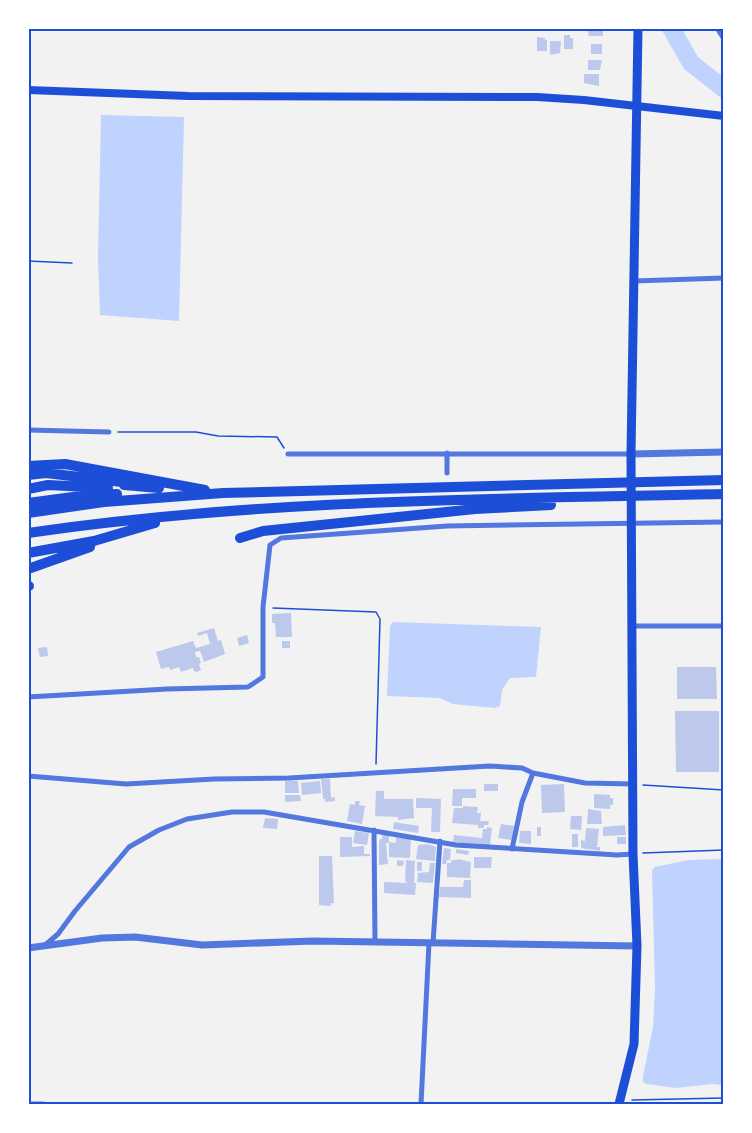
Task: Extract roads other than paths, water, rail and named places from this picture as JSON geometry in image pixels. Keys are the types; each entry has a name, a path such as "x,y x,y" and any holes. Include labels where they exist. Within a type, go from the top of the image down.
{"highway":[{"path":"28,466 65,464 223,493"},
{"path":"28,475 46,473 223,493"},
{"path":"28,482 50,479 223,493"},
{"path":"28,503 88,495 723,480"},
{"path":"28,489 48,485 223,493"},
{"path":"28,496 75,490 223,493"},
{"path":"28,513 104,502 223,493"},
{"path":"28,533 97,523 323,505 723,494"},
{"path":"240,538 263,531 463,510 554,504 568,497"},
{"path":"28,553 94,541 135,528 190,515"},
{"path":"28,539 190,515"},
{"path":"28,546 96,535 190,515"},
{"path":"28,569 90,548 135,528"},
{"path":"28,560 90,548"}],"main road":[{"path":"619,1102 634,1044 637,946 633,854 631,454 639,28"},
{"path":"28,90 188,96 537,97 637,105 723,116"}],"street":[{"path":"717,28 723,39"},
{"path":"634,281 723,278"},
{"path":"28,430 109,432"},
{"path":"288,454 723,452"},
{"path":"447,453 447,473"},
{"path":"28,697 248,687 263,677 263,607 270,545 280,538 447,523 723,522"},
{"path":"632,626 723,627"},
{"path":"28,776 126,784 289,778 490,766 522,768 534,773 585,783 633,784"},
{"path":"512,849 522,802 534,773"},
{"path":"43,947 58,934 75,910 129,848 159,830 187,819 232,812 264,812 440,841 512,849 633,854"},
{"path":"374,830 375,942"},
{"path":"421,1104 440,841"},
{"path":"28,948 102,938 135,937 202,945 313,941 637,946"},
{"path":"28,1104 43,1104"}],"water":[{"path":"101,115 184,117 179,321 100,315 98,257"},
{"path":"393,622 541,627 536,677 510,678 502,690 500,706 495,708 453,704 440,698 387,696 390,626"},
{"path":"723,859 723,1085 676,1088 647,1084 643,1082 643,1076 653,1027 655,989 652,870 655,867 688,860"}],"waterway":[{"path":"671,28 691,63 724,89"}]}
